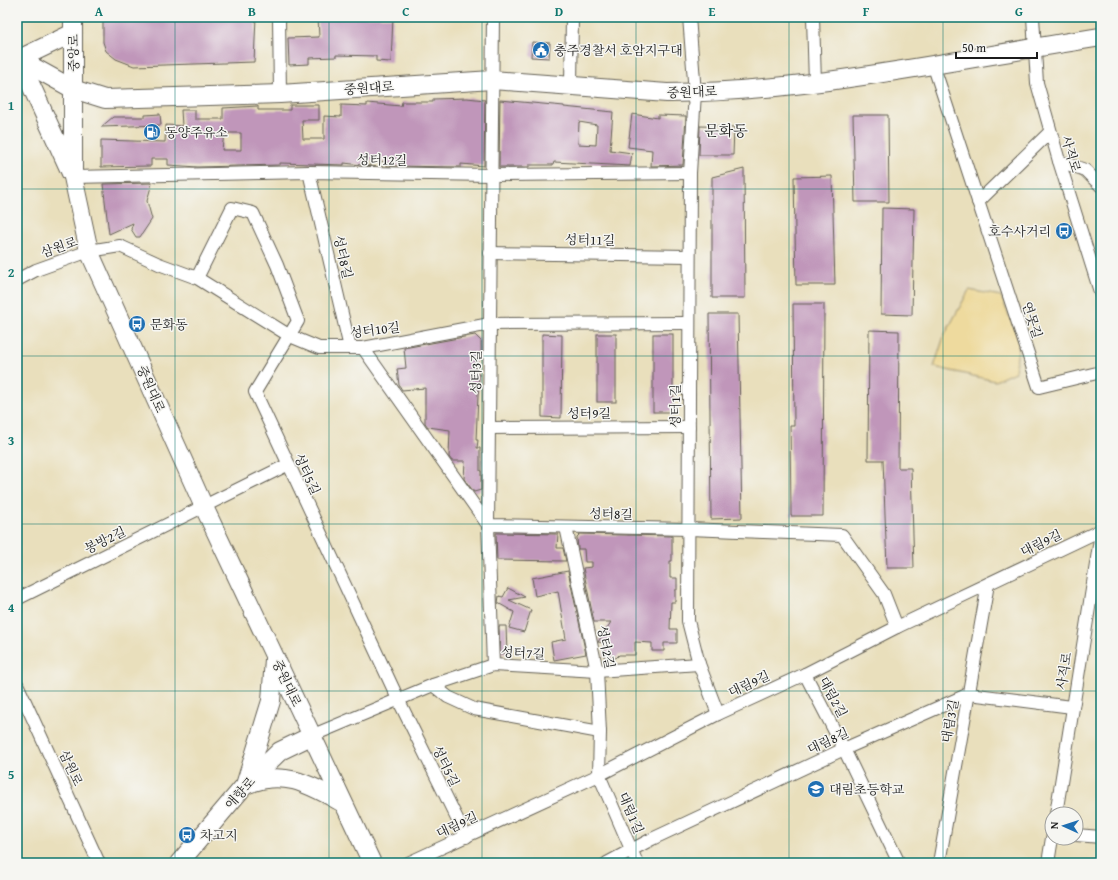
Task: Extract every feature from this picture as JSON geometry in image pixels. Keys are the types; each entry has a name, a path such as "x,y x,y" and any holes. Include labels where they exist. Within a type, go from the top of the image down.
{"street":[{"path":"279,17 280,94"},
{"name":"성터3길","path":"493,17 488,525 493,665"},
{"path":"571,85 572,17"},
{"name":"성터1길","path":"689,17 695,93 690,173 688,323 688,621 699,664 718,714"},
{"path":"813,17 816,83"},
{"name":"사직로","path":"1033,17 1037,83 1050,132 1101,295"},
{"path":"18,59 73,25"},
{"name":"중앙로","path":"73,25 73,90"},
{"name":"중원대로","path":"372,863 204,507 89,251 73,177 73,90 105,98 280,94 492,80 667,93 695,93 816,83 1101,37"},
{"path":"18,59 73,90"},
{"path":"18,59 73,177"},
{"name":"연못길","path":"933,64 1039,387 1101,372"},
{"path":"978,202 1050,132"},
{"path":"1059,161 1085,170 1101,186"},
{"name":"성터12길","path":"73,177 309,172 491,175 690,173"},
{"name":"성터8길","path":"309,172 350,348"},
{"name":"성터5길","path":"196,278 232,208 253,212 277,265 298,321 255,392 287,465 398,700 466,837"},
{"name":"성터10길","path":"89,251 120,246 159,264 196,278 290,336 319,348 363,348 490,324 688,323"},
{"name":"삼원로","path":"17,280 36,270 89,251"},
{"name":"성터11길","path":"490,253 689,256"},
{"path":"363,348 488,525"},
{"name":"성터9길","path":"490,428 688,427"},
{"name":"봉방2길","path":"17,598 287,465"},
{"name":"성터8길","path":"488,525 689,529 842,535 884,594 897,627"},
{"name":"성터2길","path":"566,527 597,671 600,732 599,775"},
{"name":"대림9길","path":"408,863 599,775 718,714 805,674 897,627 1101,530"},
{"name":"사직로","path":"1057,806 1072,706 1098,574 1101,533"},
{"name":"대림3길","path":"938,863 988,584"},
{"path":"245,785 272,701 274,656"},
{"name":"성터7길","path":"311,736 433,685 493,665 597,671 699,664"},
{"name":"대림2길","path":"805,674 844,749 899,863"},
{"name":"삼원로","path":"17,684 99,863"},
{"path":"433,685 448,697 474,709 600,732"},
{"path":"969,694 1072,706"},
{"name":"대림8길","path":"607,863 652,839 844,749 969,694"},
{"name":"애향로","path":"179,863 245,785 280,751 311,736"},
{"name":"대림1길","path":"599,775 637,863"},
{"path":"245,785 262,778 282,777 303,782 343,803"},
{"path":"1084,836 1101,838"},
{"path":"1048,863 1051,846"}],"sand":[{"path":"969,290 1001,296 1019,341 1015,372 995,381 934,367 944,336"}],"building":[{"path":"103,17 256,17 254,62 134,66 116,59 106,51 103,42"},
{"path":"318,17 393,17 391,62 376,61 376,56 336,55 336,57 309,58 309,64 289,65 288,38 319,37"},
{"name":"충주경찰서 호암지구대","path":"532,42 550,43 549,58 531,57"},
{"path":"467,98 485,100 484,166 461,164 461,167 387,166 387,162 370,161 370,166 344,163 344,165 280,163 280,165 198,167 168,165 168,159 151,159 151,166 101,167 101,140 165,142 166,125 182,126 181,110 195,110 195,119 223,119 223,108 258,106 258,110 290,110 290,105 319,105 319,120 302,120 303,139 324,139 324,116 341,117 341,105 367,106 367,103 401,106 402,102 433,102 433,99","holes":["224,133 241,133 241,150 222,150"]},
{"path":"500,100 613,112 610,150 632,153 630,166 554,162 553,165 499,167","holes":["579,122 597,125 596,145 578,144"]},
{"path":"160,114 161,125 101,127 113,117 145,117 145,115"},
{"path":"632,114 658,118 658,115 686,116 683,165 651,166 652,150 628,147"},
{"path":"853,115 888,115 889,202 855,202"},
{"path":"700,126 734,127 733,155 699,155"},
{"path":"744,169 745,298 712,298 712,177"},
{"path":"832,176 835,285 796,285 794,177"},
{"path":"152,183 147,201 152,219 140,237 136,237 131,229 133,223 109,234 103,184"},
{"path":"882,208 914,209 912,315 881,314"},
{"path":"793,304 824,304 823,516 791,516 790,426 794,426"},
{"path":"709,314 738,314 742,518 711,519"},
{"path":"869,330 899,331 898,468 911,468 914,568 887,568 883,460 868,460"},
{"path":"542,334 562,335 561,418 542,417"},
{"path":"597,334 616,334 616,402 597,402"},
{"path":"653,334 673,334 673,412 653,412"},
{"path":"475,335 481,341 481,358 476,358 475,374 479,374 476,440 478,440 477,448 480,448 481,490 474,492 464,479 465,461 452,461 449,457 450,430 428,427 425,423 425,388 402,390 399,385 397,369 406,368 404,348"},
{"path":"496,533 558,534 557,548 563,548 566,561 497,560"},
{"path":"580,534 672,536 670,578 677,578 677,590 675,590 675,602 671,602 670,629 677,629 677,643 664,643 664,651 652,651 652,643 635,642 635,655 619,655 616,658 604,657 605,643 598,642 611,622 594,622 583,568 592,567 592,562 585,562 584,549 578,549 577,537"},
{"path":"568,571 586,654 554,660 551,642 566,639 558,591 535,596 532,578"},
{"path":"508,588 525,597 509,600 531,610 524,632 509,628 514,612 498,603 499,596 503,597"},
{"path":"499,626 506,626 507,653 500,654"}],"place":[{"name":"충주경찰서 호암지구대","path":"541,50"},
{"name":"동양주유소","path":"152,132"},
{"name":"호수사거리","path":"1064,231"},
{"name":"문화동","path":"137,324"},
{"name":"대림초등학교","path":"816,789"},
{"name":"차고지","path":"187,835"}],"district":[{"name":"문화동","path":"726,130"}]}
